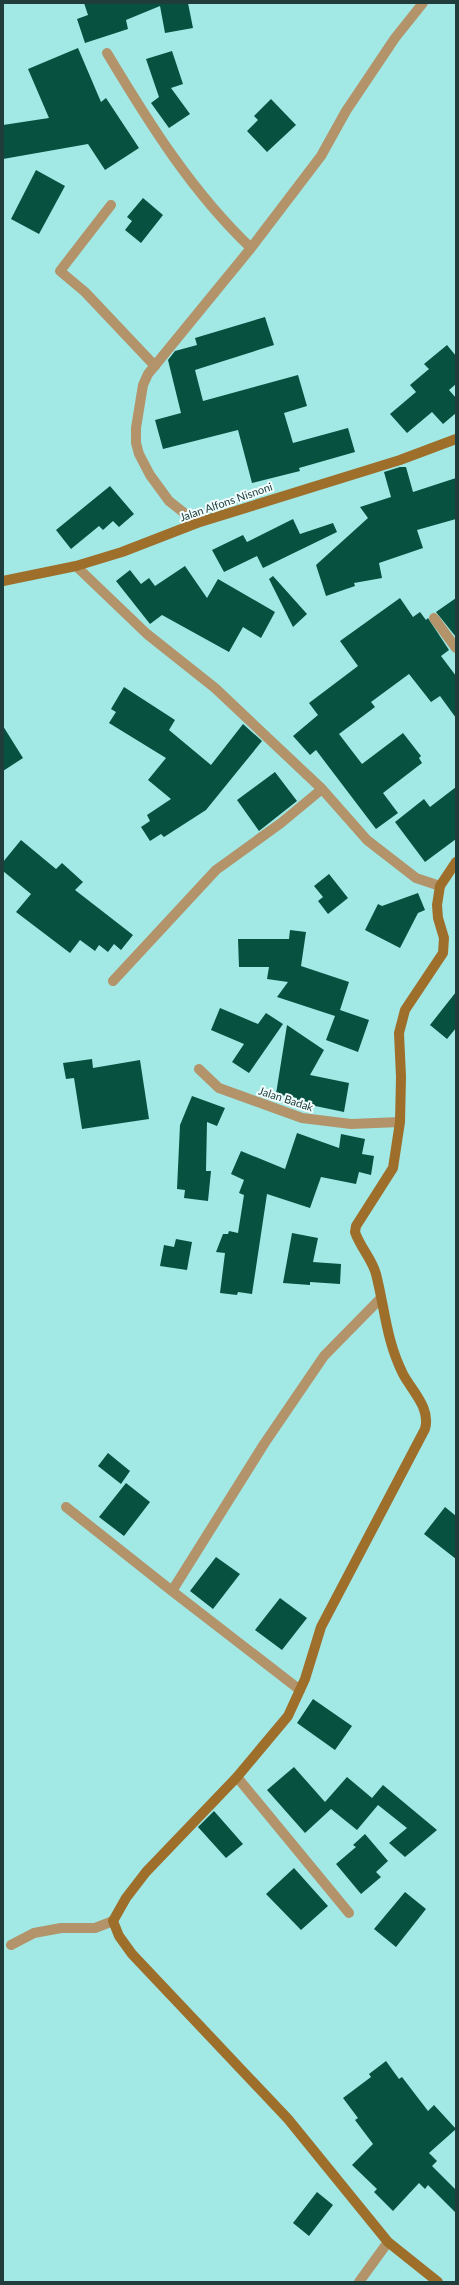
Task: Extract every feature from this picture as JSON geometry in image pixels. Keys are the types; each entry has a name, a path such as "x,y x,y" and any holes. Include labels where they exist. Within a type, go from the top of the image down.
{"street":[{"path":"197,523 169,501 150,475 139,454 136,443 136,428 143,385 155,366 251,248 321,156 346,112 395,38 424,3"},
{"path":"107,53 172,156 233,231 251,248"},
{"path":"111,205 60,270 85,292 155,366"},
{"name":"Jalan Alfons Nisnoni","path":"3,581 76,566 122,552 197,523 400,460 456,439"},
{"path":"76,566 147,634 215,688 322,789 367,840 416,878 440,886"},
{"path":"434,618 456,648"},
{"path":"113,982 216,870 281,823 322,789"},
{"path":"11,1945 34,1933 61,1928 95,1928 113,1921 126,1898 146,1872 237,1777 288,1716 300,1690 321,1627 427,1423 427,1413 403,1374 391,1346 380,1299 376,1273 355,1232 356,1226 393,1168 400,1122 401,1077 399,1032 405,1010 443,953 444,938 438,918 437,905 440,886 456,862"},
{"name":"Jalan Badak","path":"199,1069 219,1088 302,1118 351,1124 400,1122"},
{"path":"172,1591 264,1444 324,1356 380,1299"},
{"path":"66,1507 300,1690"},
{"path":"237,1777 349,1913"},
{"path":"113,1921 119,1936 132,1954 288,2119 388,2242 438,2282"},
{"path":"359,2282 388,2242"}],"building":[{"path":"84,3 188,3 193,28 165,33 160,6 126,20 128,29 85,43 77,19 88,15"},
{"path":"78,48 101,102 106,98 139,148 105,170 88,144 3,159 3,125 49,118 28,69"},
{"path":"172,51 183,84 171,88 190,114 169,128 151,103 159,97 146,59"},
{"path":"271,99 296,125 267,152 247,131 258,120 254,116"},
{"path":"36,170 65,186 39,234 11,219"},
{"path":"143,198 163,215 141,243 125,230 132,221 127,217"},
{"path":"265,317 274,345 195,370 203,401 298,375 307,406 284,413 293,443 348,428 355,452 299,468 300,471 252,483 238,430 163,449 155,420 181,413 168,360 175,351 197,345 195,338"},
{"path":"447,345 456,356 456,384 449,390 456,398 456,413 443,424 432,412 407,433 390,414 416,392 410,385 429,369 424,364"},
{"path":"400,467 406,467 413,492 456,478 456,519 417,530 423,548 379,563 382,578 354,583 355,586 326,596 316,565 368,518 360,507 391,497 384,472"},
{"path":"110,486 134,514 119,527 113,521 103,530 99,526 71,549 56,530"},
{"path":"293,519 300,534 333,523 337,532 263,568 257,556 224,572 212,550 243,535 247,542"},
{"path":"185,566 207,598 218,579 275,612 261,638 243,627 229,652 162,615 150,624 116,581 130,570 141,584 149,578 155,586"},
{"path":"273,576 307,614 293,627 269,579"},
{"path":"400,598 413,617 420,612 426,620 428,618 449,650 441,656 456,676 456,718 440,696 431,702 409,674 371,702 375,707 339,734 362,764 403,733 421,756 419,758 422,763 383,793 398,813 376,829 316,750 310,755 293,736 318,715 309,703 358,666 340,641"},
{"path":"456,598 456,637 436,612"},
{"path":"124,687 175,720 169,730 211,765 243,724 262,741 206,810 164,837 161,834 150,841 141,827 150,821 147,815 171,799 148,780 166,758 109,723 116,712 111,709"},
{"path":"3,726 23,758 3,771"},
{"path":"275,772 297,801 259,831 237,800"},
{"path":"456,787 456,839 425,862 395,822 424,799 430,807"},
{"path":"21,840 56,869 62,863 83,882 75,890 133,935 121,950 114,944 108,952 99,945 95,951 80,940 70,953 16,912 31,894 3,871 3,862"},
{"path":"329,874 348,898 328,914 318,901 323,897 314,886"},
{"path":"418,893 425,910 418,913 400,948 365,930 378,904 382,906"},
{"path":"290,930 306,932 301,966 349,982 340,1010 369,1020 358,1052 326,1040 335,1016 277,997 288,982 267,979 269,967 239,967 238,939 289,939"},
{"path":"456,992 456,1028 447,1039 430,1025"},
{"path":"220,1008 258,1024 266,1013 283,1024 249,1073 232,1062 244,1044 211,1030"},
{"path":"287,1025 324,1050 310,1075 349,1083 344,1112 296,1102 297,1098 276,1094"},
{"path":"92,1059 93,1068 140,1060 149,1119 82,1129 74,1078 66,1079 63,1063"},
{"path":"192,1096 225,1108 217,1126 207,1122 206,1171 211,1171 208,1201 184,1198 185,1190 177,1189 180,1125"},
{"path":"297,1133 339,1148 341,1134 365,1139 362,1154 374,1156 371,1175 359,1172 356,1184 321,1177 310,1208 267,1194 252,1294 238,1292 237,1295 220,1293 225,1253 216,1252 223,1234 228,1234 229,1231 238,1233 244,1195 239,1193 244,1180 231,1174 241,1151 285,1169"},
{"path":"292,1233 318,1238 313,1262 341,1264 340,1284 310,1282 310,1285 283,1283"},
{"path":"176,1239 192,1242 187,1270 160,1266 164,1245 174,1247"},
{"path":"108,1453 130,1471 121,1484 98,1466"},
{"path":"126,1483 150,1502 124,1536 99,1517"},
{"path":"445,1507 456,1516 456,1559 424,1534"},
{"path":"216,1557 240,1574 213,1609 190,1591"},
{"path":"280,1598 307,1618 282,1650 255,1630"},
{"path":"313,1699 352,1726 335,1750 297,1723"},
{"path":"294,1767 325,1802 347,1777 372,1798 383,1785 437,1830 405,1857 389,1843 407,1828 378,1805 357,1830 331,1809 305,1833 267,1790"},
{"path":"214,1811 243,1844 226,1858 198,1827"},
{"path":"365,1834 388,1861 376,1872 381,1877 361,1894 336,1864 356,1847 353,1845"},
{"path":"294,1868 328,1906 301,1930 266,1894"},
{"path":"405,1892 426,1909 396,1947 374,1929"},
{"path":"386,2061 399,2079 402,2077 428,2111 434,2105 456,2129 429,2153 437,2161 432,2166 456,2190 456,2213 428,2185 425,2189 419,2183 393,2211 374,2192 377,2189 352,2165 373,2144 355,2120 358,2118 343,2098 371,2077 369,2074"},
{"path":"317,2192 333,2205 309,2236 293,2223"}]}
